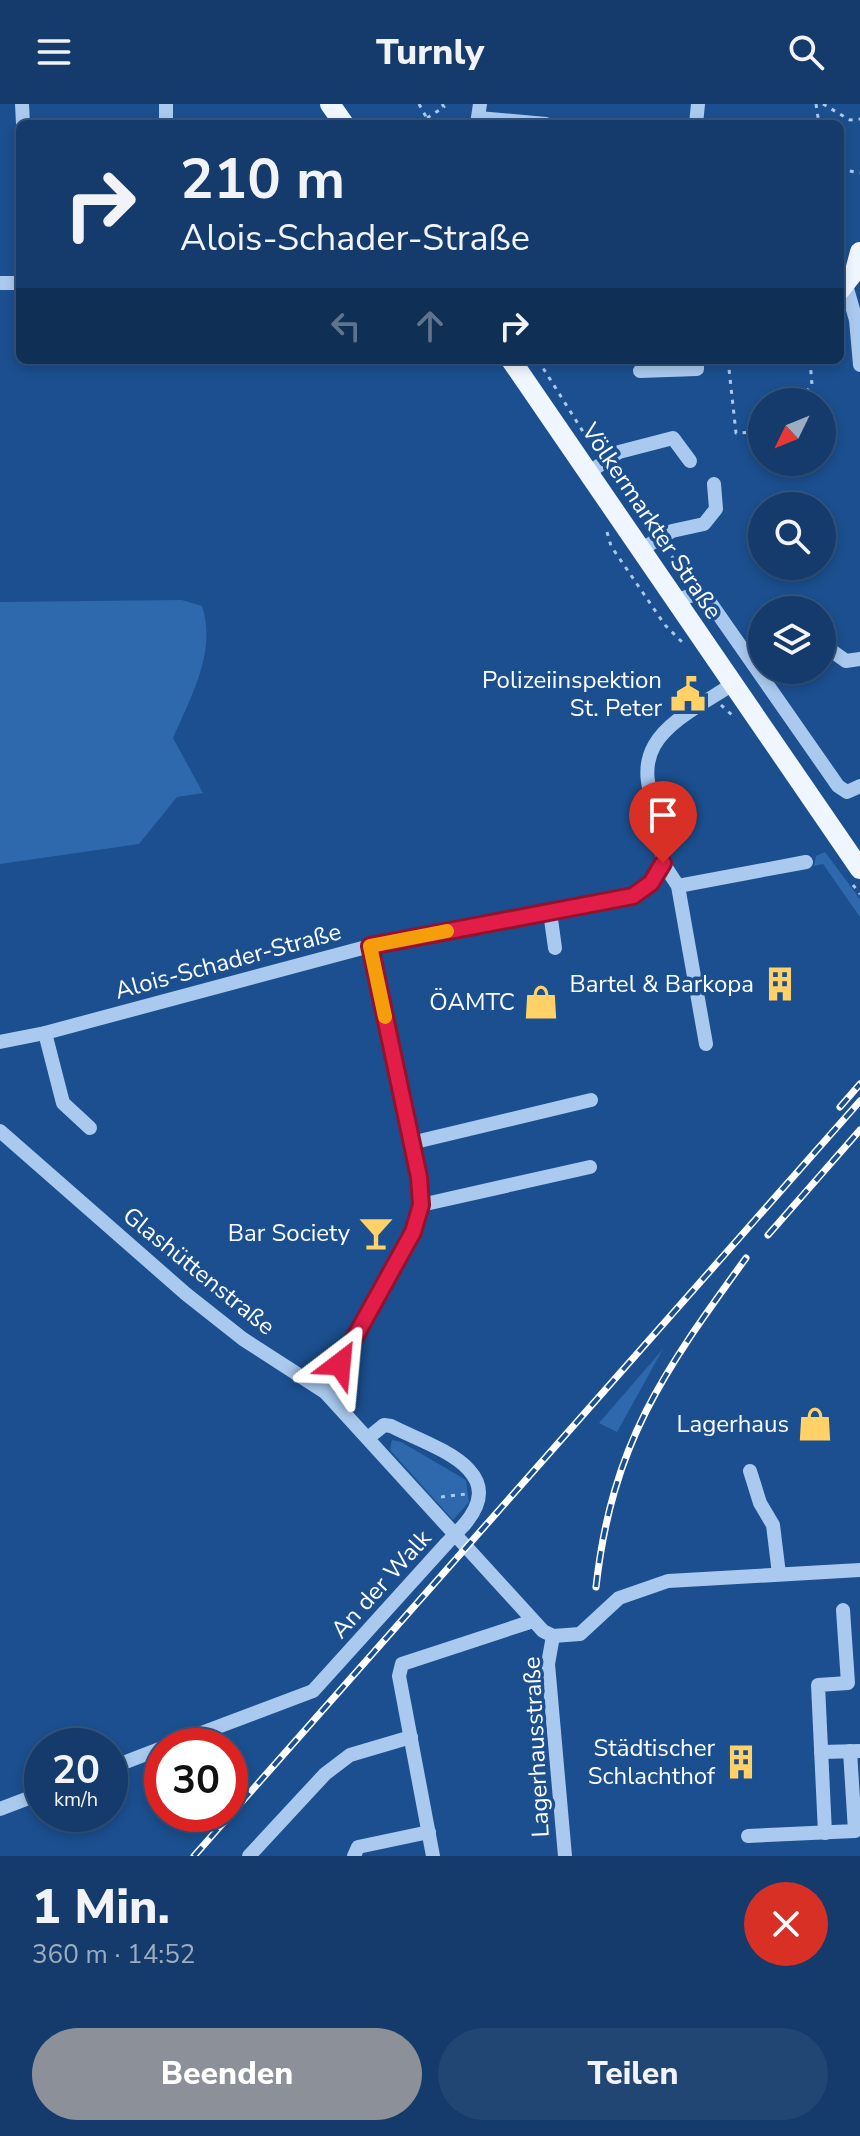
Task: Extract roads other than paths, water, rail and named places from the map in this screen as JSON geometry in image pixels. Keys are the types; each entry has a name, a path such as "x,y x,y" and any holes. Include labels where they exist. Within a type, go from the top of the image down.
{"main road":[{"path":"849,289 860,252"},
{"name":"Völkermarkter Straße","path":"515,364 731,685 860,869"}],"street":[{"path":"478,115 516,120"},
{"path":"849,289 856,320 860,365"},
{"path":"640,371 697,369 697,364"},
{"path":"588,473 619,452 673,438 690,461"},
{"path":"640,550 672,531 704,524 716,509 714,484"},
{"path":"674,601 696,594 707,598 838,786 847,792 860,786"},
{"path":"836,654 846,661 860,659"},
{"path":"706,1044 678,886 663,863 664,830 649,780 649,758 655,743 667,731 731,685"},
{"path":"678,886 806,862"},
{"name":"Alois-Schader-Straße","path":"0,1042 45,1033 370,946 633,896 651,883 663,863"},
{"path":"550,912 555,948"},
{"path":"325,1392 413,1232 421,1205 370,946"},
{"path":"45,1033 63,1103 90,1128"},
{"path":"411,1143 591,1100"},
{"name":"Glashüttenstraße","path":"0,1131 186,1294 243,1339 325,1392 533,1621 553,1636"},
{"path":"421,1205 590,1167"},
{"name":"An der Walk","path":"215,1728 313,1691 464,1525 481,1500 473,1472 458,1460 391,1426 384,1425 368,1438"},
{"path":"750,1471 760,1503 773,1525 779,1574"},
{"path":"553,1636 580,1634 619,1598 668,1581 860,1570"},
{"path":"825,1833 818,1685 848,1683 843,1610"},
{"path":"433,1856 399,1676 402,1664 533,1621"},
{"name":"Lagerhausstraße","path":"553,1636 548,1664 565,1856"},
{"path":"249,1856 325,1774 350,1755 411,1737"},
{"path":"748,1836 855,1831 855,1751 821,1752"},
{"path":"0,1809 24,1800"},
{"path":"354,1856 358,1847 429,1832"}],"railway":[{"path":"840,1107 860,1084"},
{"path":"194,1856 860,1101"},
{"path":"768,1235 860,1130"},
{"path":"596,1587 615,1491 646,1411 690,1337 746,1258"}],"place":[{"name":"Polizeiinspektion St. Peter","path":"688,694"},
{"name":"Bartel & Barkopa","path":"780,984"},
{"name":"ÖAMTC","path":"541,1002"},
{"name":"Bar Society","path":"376,1233"},
{"name":"Lagerhaus","path":"815,1424"},
{"name":"Städtischer Schlachthof","path":"741,1762"}]}
